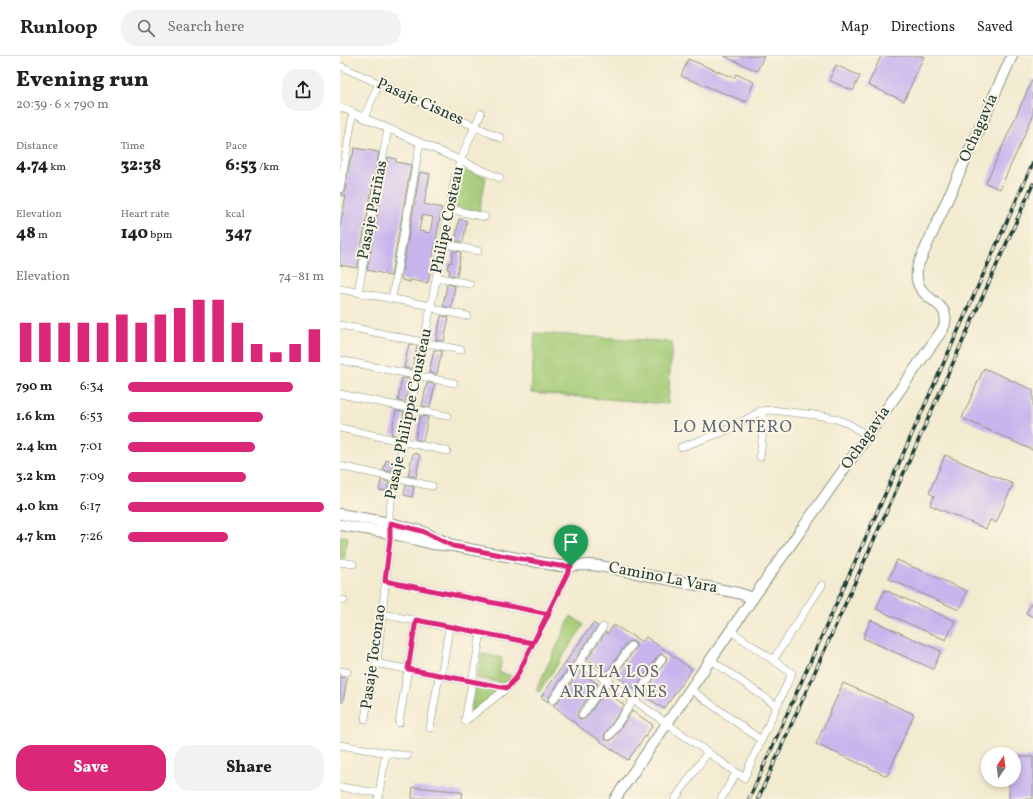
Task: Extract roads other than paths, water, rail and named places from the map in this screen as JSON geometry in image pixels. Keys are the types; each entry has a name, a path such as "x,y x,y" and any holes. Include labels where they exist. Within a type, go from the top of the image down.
{"main road":[{"name":"Ochagavía","path":"615,799 753,598 945,326 946,315 943,309 922,292 918,285 916,277 918,265 1012,56"},
{"name":"Camino La Vara","path":"340,514 390,528"},
{"name":"Camino La Vara","path":"340,525 422,531 453,546 559,566 600,566 738,593 753,598"}],"street":[{"name":"Pasaje Cisnes","path":"340,66 501,138"},
{"path":"364,118 379,83"},
{"path":"340,107 500,178"},
{"path":"340,184 344,148 353,113"},
{"name":"Philipe Costeau","path":"431,306 455,178 460,161 481,113"},
{"name":"Pasaje Pariñas","path":"358,292 388,129"},
{"path":"392,298 420,143"},
{"path":"448,209 485,217"},
{"path":"442,243 478,250"},
{"path":"436,277 470,284"},
{"path":"340,288 431,306 438,310 467,316"},
{"name":"Pasaje Philippe Cousteau","path":"390,528 389,512 431,306"},
{"path":"340,325 461,350"},
{"path":"340,360 454,383"},
{"path":"340,394 446,416"},
{"path":"681,446 723,432 762,412 772,410 823,416 847,423 868,436"},
{"path":"760,457 764,422 762,412"},
{"path":"340,428 447,451"},
{"path":"340,466 432,486"},
{"name":"Pasaje Toconao","path":"365,719 373,669 376,662 390,528"},
{"path":"340,562 353,564"},
{"path":"481,633 465,721 507,688 516,678 549,614 571,566"},
{"path":"385,581 549,614"},
{"path":"773,660 822,585"},
{"path":"381,614 533,643"},
{"path":"399,723 416,620"},
{"path":"430,728 438,682 443,666 449,627"},
{"path":"553,700 603,627"},
{"path":"580,662 744,778 792,673 731,631"},
{"path":"582,715 631,646"},
{"path":"609,736 662,659"},
{"path":"711,660 777,706"},
{"path":"376,662 440,676 507,688"},
{"path":"690,689 761,740"},
{"path":"340,745 407,756"},
{"path":"340,787 379,796 386,752"},
{"path":"675,799 708,752"},
{"path":"720,799 736,773"}],"railway":[{"path":"749,799 1033,163"},
{"path":"758,799 1033,184"}],"district":[{"name":"LO MONTERO","path":"733,427"},
{"name":"VILLA LOS ARRAYANES","path":"614,682"}]}
